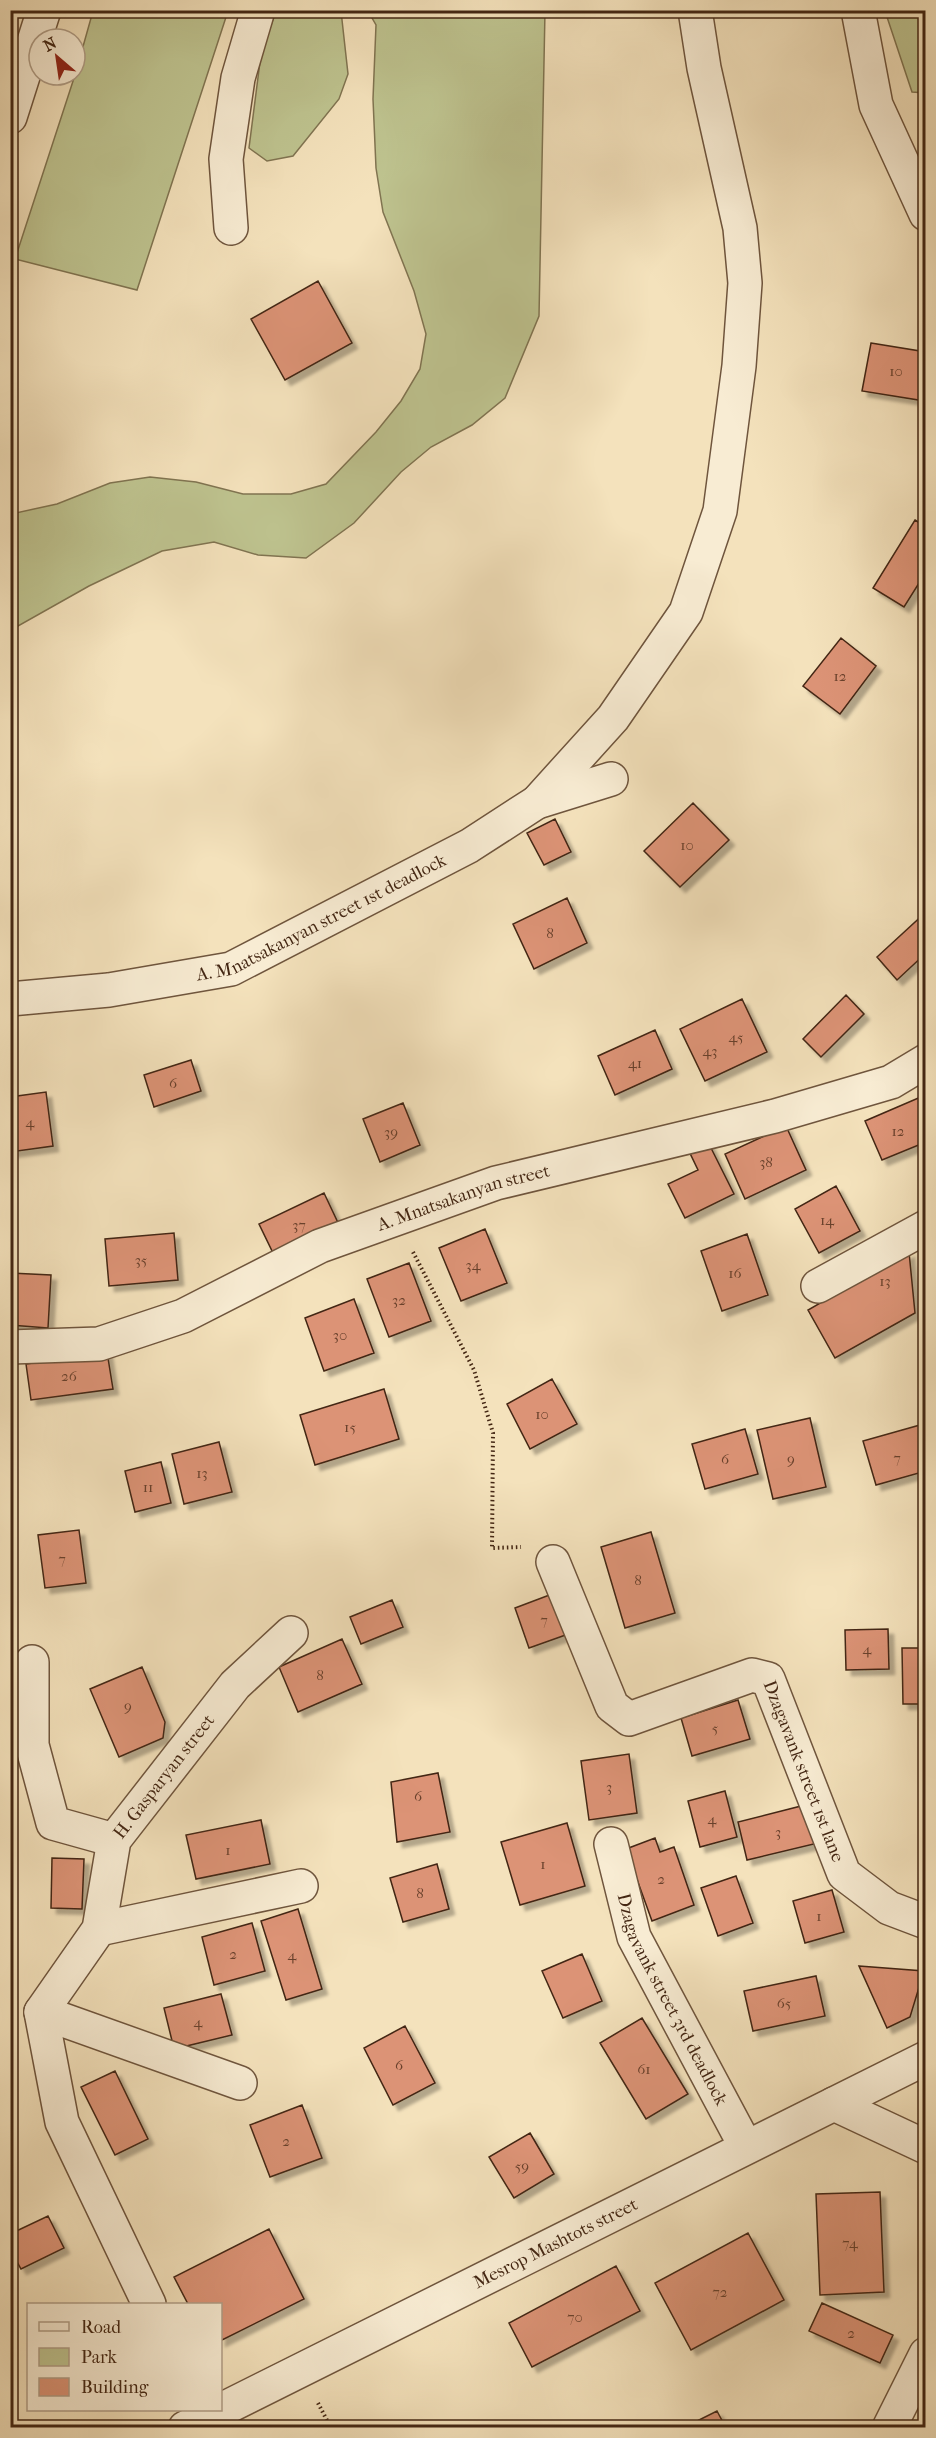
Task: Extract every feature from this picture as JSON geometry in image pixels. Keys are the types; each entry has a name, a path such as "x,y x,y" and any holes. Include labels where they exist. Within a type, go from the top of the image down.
{"street":[{"path":"10,117 44,10"},
{"path":"231,228 226,159 238,78 258,10"},
{"path":"537,802 612,718 686,612 720,511 739,366 745,283 740,228 704,68 695,10"},
{"path":"858,10 876,105 926,214"},
{"name":"A. Mnatsakanyan street 1st deadlock","path":"10,999 110,990 231,969 469,846 537,802 611,779"},
{"name":"A. Mnatsakanyan street","path":"10,1347 99,1344 183,1316 320,1246 496,1184 775,1116 891,1082 926,1061"},
{"path":"818,1286 926,1227"},
{"name":"Dzagavank street 1st lane","path":"553,1562 612,1706 629,1719 752,1675 768,1679 844,1875 890,1908 926,1922"},
{"name":"H. Gasparyan street","path":"41,2012 99,1929 114,1840 235,1685 291,1633"},
{"path":"33,1662 32,1745 53,1823 114,1840"},
{"name":"Dzagavank street 3rd deadlock","path":"611,1844 634,1937 747,2147"},
{"path":"99,1929 301,1886"},
{"path":"41,2012 240,2083"},
{"path":"41,2012 62,2122 149,2303"},
{"name":"Mesrop Mashtots street","path":"222,2406 926,2058"},
{"path":"834,2104 926,2147"},
{"path":"889,2427 926,2354"},
{"name":"Mesrop Mashtots street","path":"196,2419 212,2411"}],"path":[{"path":"396,1219 474,1370 493,1433 492,1548 525,1547 553,1562"}],"green space":[{"path":"93,11 228,11 137,290 15,259 71,87 87,87 87,32"},
{"path":"276,11 341,11 348,74 339,99 293,156 267,161 249,148 261,54"},
{"path":"368,11 545,11 539,316 505,398 472,425 431,447 401,472 354,523 306,558 258,555 214,542 162,551 89,586 11,630 11,514 57,504 110,483 150,477 196,482 243,494 291,494 326,484 376,432 401,401 420,369 426,334 414,291 383,212 376,168 373,99 376,25"},
{"path":"885,11 925,11 925,93 912,92"}],"building":[{"path":"318,281 352,343 285,380 251,319"},
{"path":"871,343 926,352 925,401 862,391"},
{"path":"915,520 926,527 926,572 904,607 873,588"},
{"path":"841,638 876,666 840,714 803,686"},
{"path":"693,803 729,840 680,887 644,851"},
{"path":"555,819 571,852 544,865 527,833"},
{"path":"567,898 587,943 534,969 513,924"},
{"path":"926,912 926,953 897,980 877,957"},
{"path":"846,995 864,1014 821,1057 803,1039"},
{"path":"742,999 767,1052 705,1081 680,1029"},
{"path":"655,1030 672,1069 615,1095 598,1056"},
{"path":"191,1060 201,1091 154,1107 144,1075"},
{"path":"46,1092 53,1146 10,1152 10,1097"},
{"path":"923,1096 926,1103 926,1142 882,1160 865,1121"},
{"path":"403,1103 420,1145 380,1162 363,1119"},
{"path":"786,1126 806,1170 745,1199 725,1154"},
{"path":"706,1138 734,1194 685,1218 668,1184 698,1170 687,1147"},
{"path":"836,1186 860,1231 819,1253 795,1209"},
{"path":"324,1193 340,1227 275,1257 259,1224"},
{"path":"485,1229 507,1283 461,1301 439,1248"},
{"path":"174,1233 178,1280 109,1286 105,1239"},
{"path":"747,1234 768,1295 722,1311 701,1251"},
{"path":"909,1252 915,1313 835,1358 808,1310"},
{"path":"920,1257 926,1257 926,1299"},
{"path":"409,1263 431,1321 389,1337 367,1279"},
{"path":"10,1273 51,1275 48,1328 10,1325"},
{"path":"354,1299 374,1353 324,1371 305,1318"},
{"path":"107,1352 113,1389 31,1400 26,1364"},
{"path":"552,1379 577,1424 530,1449 507,1404"},
{"path":"384,1389 399,1439 315,1465 300,1415"},
{"path":"810,1418 826,1487 773,1499 757,1430"},
{"path":"920,1425 926,1445 926,1471 876,1485 863,1441"},
{"path":"745,1429 758,1474 705,1489 692,1444"},
{"path":"219,1442 232,1492 184,1504 172,1454"},
{"path":"161,1462 171,1503 135,1512 125,1471"},
{"path":"79,1530 86,1583 45,1588 38,1535"},
{"path":"651,1532 675,1613 625,1628 601,1547"},
{"path":"560,1591 574,1632 529,1648 515,1608"},
{"path":"392,1600 403,1627 361,1644 350,1617"},
{"path":"888,1629 889,1669 846,1670 845,1630"},
{"path":"342,1639 362,1684 298,1712 279,1667"},
{"path":"902,1648 926,1648 926,1704 903,1704"},
{"path":"142,1667 165,1722 163,1738 119,1757 90,1689"},
{"path":"738,1700 750,1739 692,1756 681,1718"},
{"path":"629,1754 637,1813 589,1820 581,1761"},
{"path":"438,1773 450,1832 397,1842 391,1782"},
{"path":"725,1791 737,1837 700,1847 688,1801"},
{"path":"809,1804 818,1843 747,1860 738,1822"},
{"path":"261,1820 270,1864 196,1879 186,1835"},
{"path":"567,1823 585,1886 520,1905 501,1842"},
{"path":"655,1838 660,1852 674,1847 694,1905 652,1921 626,1849"},
{"path":"52,1858 84,1859 82,1909 51,1908"},
{"path":"437,1864 449,1909 403,1922 390,1878"},
{"path":"736,1876 753,1923 718,1936 701,1888"},
{"path":"832,1890 844,1932 805,1943 793,1901"},
{"path":"298,1909 322,1989 286,2000 261,1921"},
{"path":"252,1923 265,1971 214,1985 202,1937"},
{"path":"582,1954 602,2001 563,2018 542,1971"},
{"path":"859,1966 924,1971 910,2017 887,2028"},
{"path":"816,1976 825,2016 753,2031 744,1991"},
{"path":"221,1994 232,2035 174,2049 164,2008"},
{"path":"642,2018 688,2094 646,2119 600,2043"},
{"path":"405,2026 435,2083 393,2105 364,2048"},
{"path":"115,2071 148,2139 115,2155 81,2087"},
{"path":"302,2105 322,2158 270,2177 250,2125"},
{"path":"530,2133 554,2174 514,2198 489,2157"},
{"path":"880,2192 884,2292 820,2295 816,2194"},
{"path":"48,2216 64,2248 21,2269 10,2249 10,2234"},
{"path":"269,2229 304,2299 222,2340 222,2303 187,2303 174,2277"},
{"path":"748,2233 784,2300 691,2350 655,2283"},
{"path":"616,2266 640,2311 532,2367 509,2323"},
{"path":"822,2303 893,2335 880,2363 809,2331"},
{"path":"717,2411 726,2428 683,2428"}]}
